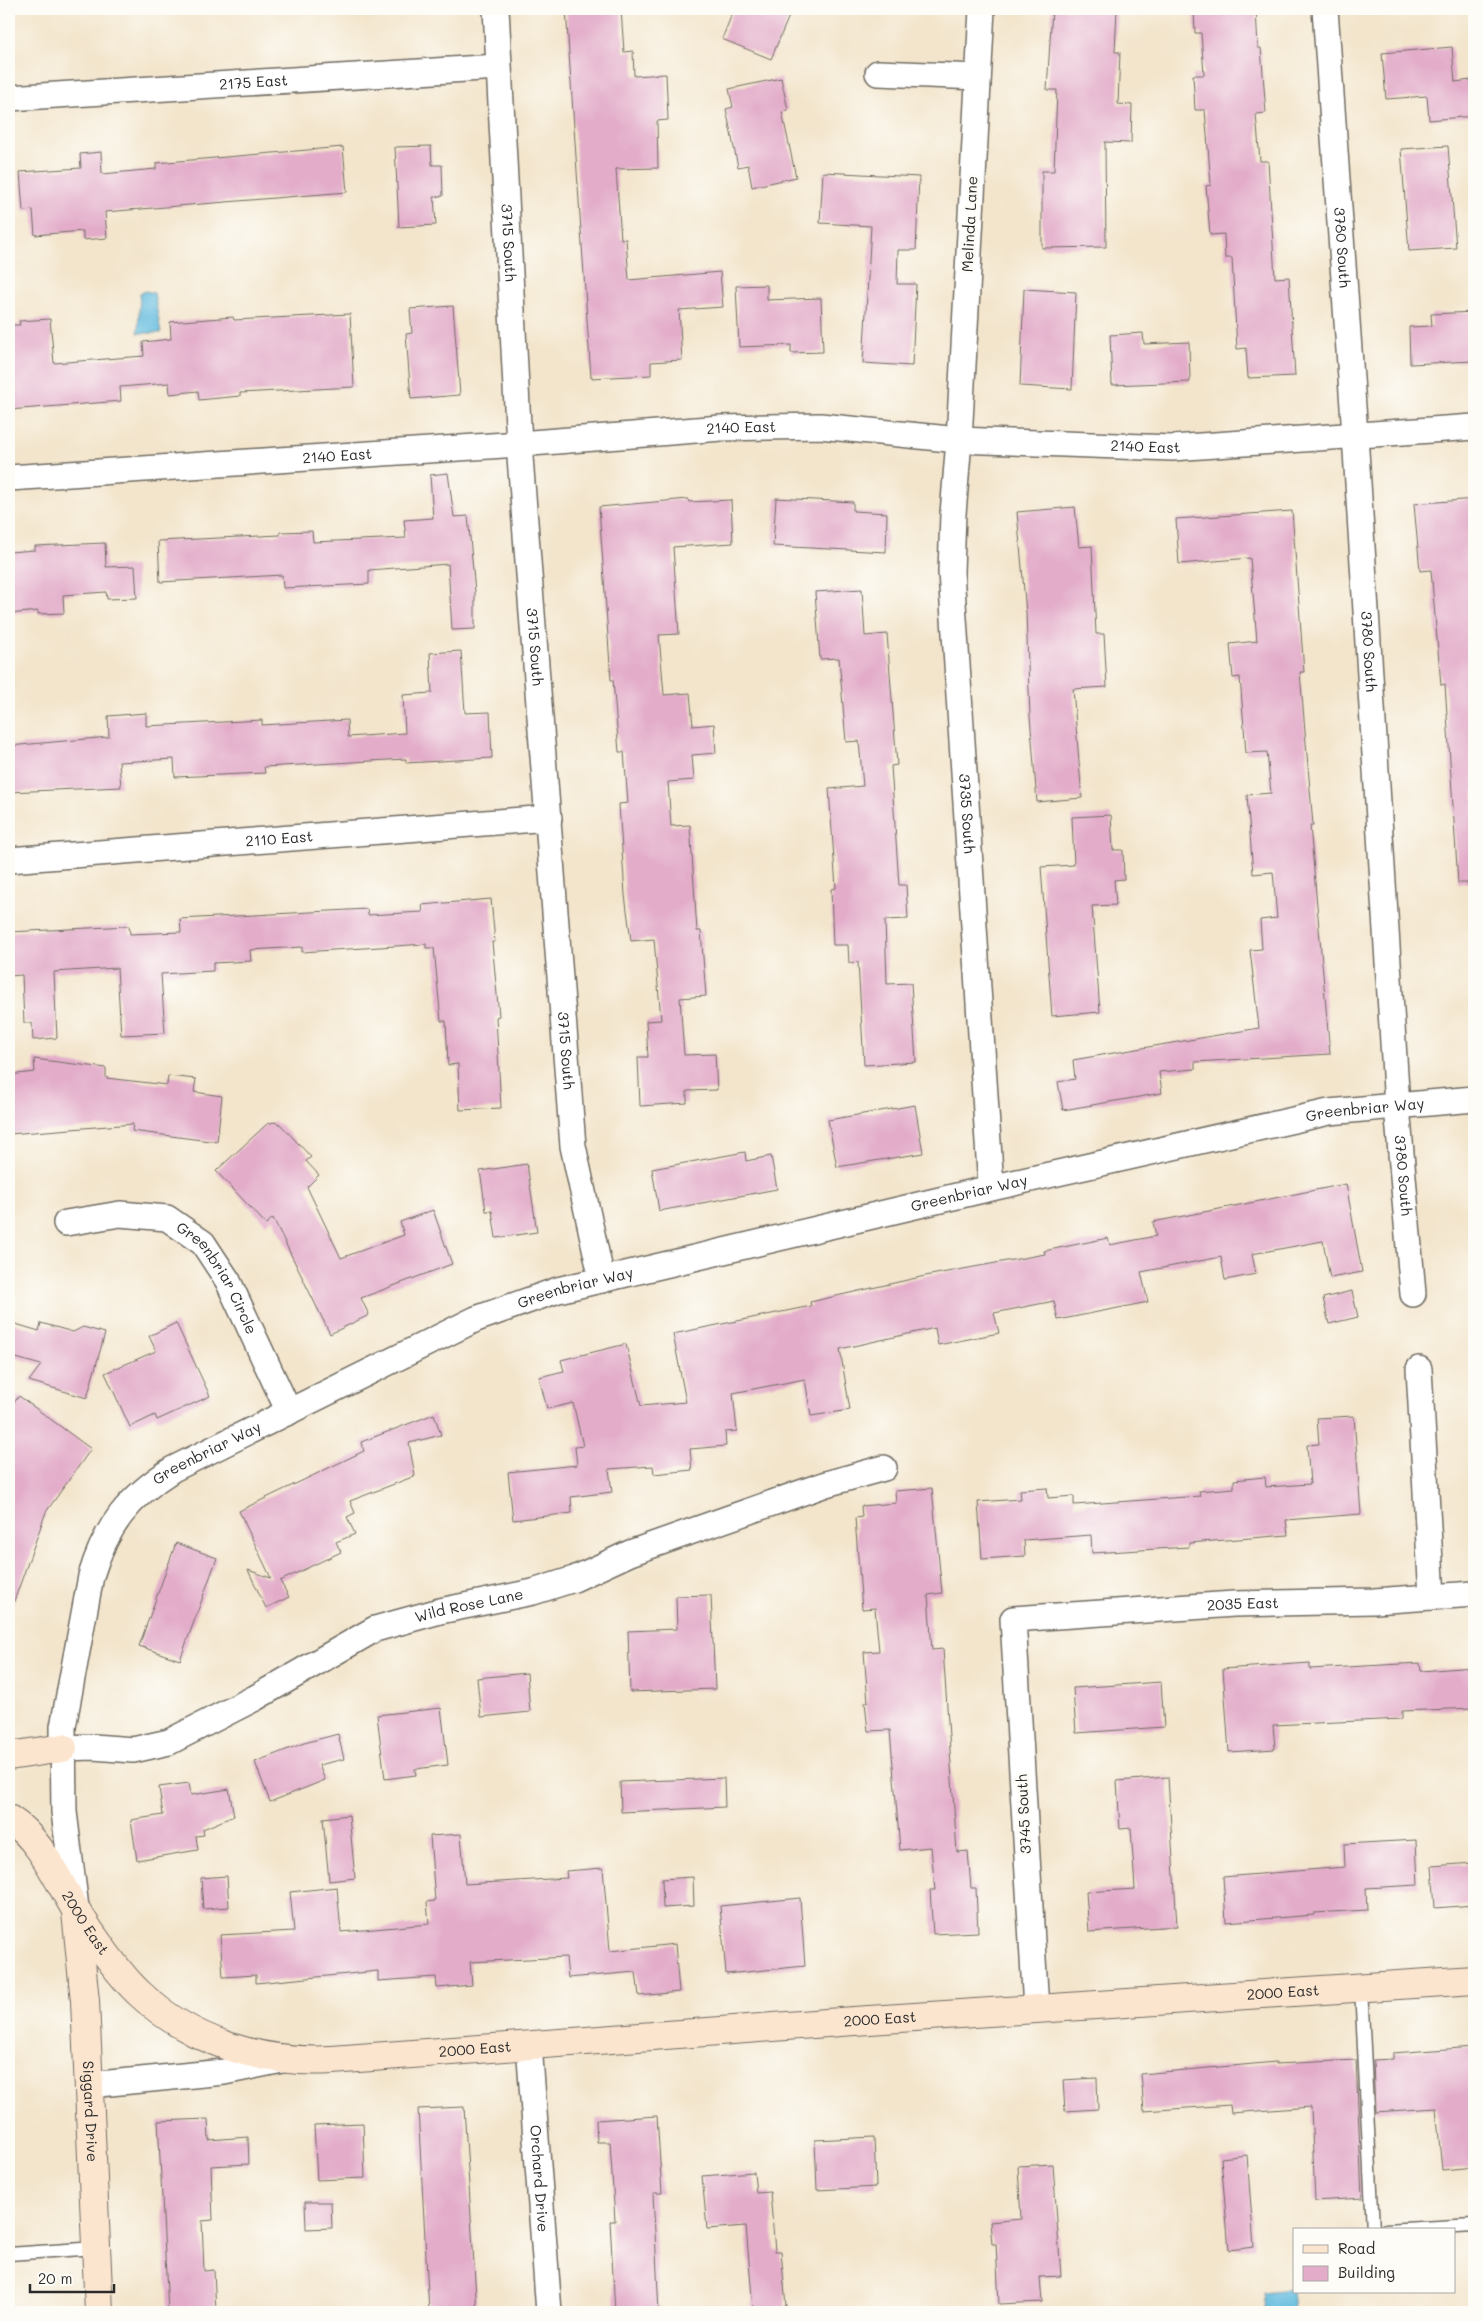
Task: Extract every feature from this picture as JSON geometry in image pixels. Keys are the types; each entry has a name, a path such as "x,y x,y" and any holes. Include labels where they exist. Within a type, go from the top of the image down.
{"street":[{"name":"3715 South","path":"496,9 519,444 573,1146 602,1280"},
{"name":"Melinda Lane","path":"959,440 982,9"},
{"name":"3780 South","path":"1325,9 1355,435 1397,1106 1413,1294"},
{"name":"2175 East","path":"9,98 498,67"},
{"path":"878,73 978,77"},
{"name":"2140 East","path":"9,478 519,444 720,428 820,426 959,440 1172,448 1474,427"},
{"name":"3735 South","path":"959,440 953,514 951,572 991,1188"},
{"name":"2110 East","path":"9,860 549,818"},
{"name":"Greenbriar Way","path":"76,1911 64,1812 63,1727 91,1576 107,1533 136,1496 154,1481 173,1469 476,1319 533,1298 991,1188 1329,1112 1474,1099"},
{"name":"Greenbriar Circle","path":"66,1223 120,1214 167,1218 204,1243 228,1281 290,1412"},
{"path":"1419,1369 1432,1597"},
{"name":"Wild Rose Lane","path":"63,1748 93,1747 133,1750 169,1742 255,1698 375,1629 440,1611 533,1592 574,1579 630,1553 826,1484 884,1468"},
{"name":"2035 East","path":"1012,1619 1234,1604 1474,1594"},
{"name":"3745 South","path":"1012,1619 1036,2009"},
{"path":"9,1756 63,1748"},
{"name":"2000 East","path":"9,1819 22,1828 40,1850 76,1911 124,1977 156,2009 196,2033 220,2044 246,2052 284,2059 305,2061 1474,1980"},
{"name":"Siggard Drive","path":"76,1911 85,2001 99,2312"},
{"name":"Orchard Drive","path":"530,2045 549,2312"},
{"name":"2000 East","path":"89,2085 224,2072 284,2059"}],"lane":[{"path":"1361,1987 1373,2228"},
{"path":"1415,2228 1474,2224"},
{"path":"9,2254 96,2248"}],"water":[{"path":"145,291 154,293 161,333 138,333 140,294"},
{"path":"1292,2290 1294,2312 1265,2312 1263,2293"}],"building":[{"path":"566,9 621,9 624,52 633,51 634,76 666,74 668,120 657,121 658,168 616,169 621,239 626,239 629,280 720,272 723,307 679,310 682,360 651,362 651,375 591,378"},
{"path":"734,9 792,9 771,59 722,39"},
{"path":"1052,9 1117,9 1115,52 1120,52 1118,104 1132,105 1131,143 1105,142 1106,247 1042,248 1042,171 1054,171 1057,90 1047,90"},
{"path":"1194,9 1256,9 1258,48 1261,48 1266,113 1256,114 1260,161 1268,161 1275,278 1289,277 1295,376 1248,378 1246,348 1237,349 1232,258 1225,258 1224,234 1210,235 1206,186 1211,185 1205,110 1195,110 1193,75 1204,75 1201,33 1195,33"},
{"path":"1452,47 1455,82 1471,80 1474,116 1429,120 1427,96 1386,99 1382,53"},
{"path":"781,78 788,110 782,112 796,177 752,187 748,165 738,167 726,109 733,107 729,89"},
{"path":"431,146 432,165 442,165 443,196 434,197 436,225 399,227 395,147"},
{"path":"1448,146 1456,248 1409,251 1401,149"},
{"path":"343,147 347,192 105,212 107,238 83,240 83,231 35,235 33,210 23,211 20,172 81,168 80,154 101,152 102,174 156,169 156,163"},
{"path":"823,172 919,177 916,250 898,250 897,284 916,284 912,366 863,363 871,226 820,223"},
{"path":"767,285 767,300 821,298 823,352 791,353 791,345 739,347 736,286"},
{"path":"1024,289 1076,292 1072,389 1020,386"},
{"path":"453,306 460,395 411,399 406,334 412,333 410,309"},
{"path":"1474,312 1474,361 1410,364 1409,327 1432,326 1431,314"},
{"path":"350,314 354,387 240,393 240,396 199,400 198,391 170,394 169,383 120,387 121,401 9,410 9,325 20,325 19,321 50,319 54,363 144,356 143,342 171,339 170,322 233,317 234,320"},
{"path":"1143,333 1144,344 1189,342 1190,382 1112,385 1110,335"},
{"path":"448,473 454,517 468,516 475,592 475,629 452,630 448,564 369,570 369,584 283,588 282,575 160,582 158,541 280,535 280,532 312,531 313,542 406,538 404,520 433,518 430,475"},
{"path":"776,498 853,502 853,511 887,513 886,552 773,546"},
{"path":"688,499 689,502 731,500 733,543 673,547 679,634 659,635 664,695 690,693 693,726 714,724 716,753 692,755 694,780 668,782 671,826 690,825 697,931 701,931 706,996 680,998 684,1055 715,1054 717,1090 687,1091 687,1103 640,1106 638,1057 648,1057 646,1021 661,1020 654,939 631,941 625,895 619,804 628,803 624,752 619,752 613,680 611,680 599,507"},
{"path":"1474,499 1474,883 1458,883 1445,684 1441,685 1431,570 1420,571 1414,504"},
{"path":"1075,507 1079,547 1092,546 1096,634 1104,634 1107,687 1073,689 1082,798 1037,802 1030,716 1026,613 1017,512"},
{"path":"1292,511 1304,672 1300,672 1313,825 1310,825 1330,1054 1195,1062 1195,1069 1159,1072 1162,1093 1063,1110 1058,1082 1075,1079 1073,1060 1259,1028 1250,950 1262,949 1260,920 1277,918 1273,872 1253,874 1247,795 1271,793 1267,752 1246,753 1240,677 1233,678 1230,644 1257,641 1250,558 1179,564 1176,519"},
{"path":"105,543 106,567 135,566 137,598 107,599 106,592 63,595 64,613 38,614 38,611 9,614 9,552 35,550 35,546"},
{"path":"862,589 865,636 887,634 897,765 891,766 899,885 906,885 908,919 885,920 887,984 911,983 916,1062 864,1065 858,962 849,963 848,945 833,945 831,889 836,888 829,789 863,786 859,741 846,742 839,658 820,659 815,592"},
{"path":"461,651 465,713 490,712 492,758 406,763 406,759 264,767 265,773 175,777 174,759 119,762 121,787 9,792 9,746 109,737 108,716 146,713 146,726 262,720 262,725 347,720 348,737 405,733 403,695 432,693 430,653"},
{"path":"1111,815 1113,850 1123,850 1124,879 1114,880 1116,905 1092,906 1100,1012 1052,1016 1041,867 1074,865 1072,817"},
{"path":"491,899 495,942 492,942 499,1016 496,1017 501,1108 460,1110 458,1064 448,1065 446,1021 441,1021 434,948 426,948 426,944 302,952 302,947 250,950 251,961 213,963 213,971 161,974 165,1033 121,1035 117,968 54,972 57,1038 33,1040 32,1023 24,1023 22,975 9,976 9,932 129,926 130,934 181,932 180,919 367,909 368,915 423,912 422,905"},
{"path":"34,1059 106,1068 106,1078 167,1085 168,1076 196,1079 194,1092 222,1096 217,1142 132,1131 133,1124 9,1134 9,1075 35,1072"},
{"path":"915,1105 923,1153 837,1167 828,1120"},
{"path":"274,1122 280,1124 311,1157 306,1161 319,1175 307,1187 341,1258 404,1235 400,1222 433,1210 452,1264 361,1298 369,1315 330,1334 273,1218 266,1224 216,1171 267,1124"},
{"path":"745,1152 746,1161 771,1156 777,1189 659,1211 652,1169"},
{"path":"527,1164 537,1232 496,1238 492,1211 486,1211 480,1171"},
{"path":"1346,1184 1362,1272 1330,1278 1323,1241 1252,1254 1256,1274 1225,1280 1221,1257 1141,1272 1148,1302 1058,1320 1054,1301 994,1313 999,1333 938,1345 935,1328 840,1349 850,1410 811,1416 805,1379 733,1393 737,1431 725,1432 726,1446 690,1449 692,1470 654,1474 653,1466 609,1469 612,1492 571,1497 572,1513 513,1520 508,1472 577,1465 575,1447 583,1446 573,1403 547,1409 539,1377 564,1371 561,1360 626,1344 641,1406 686,1402 673,1334 811,1306 810,1302 925,1276 1045,1254 1044,1251 1108,1238 1110,1245 1156,1236 1153,1222"},
{"path":"1352,1291 1358,1317 1329,1324 1323,1298"},
{"path":"9,1322 39,1331 41,1323 73,1332 83,1327 105,1333 87,1398 29,1381 41,1365 9,1356"},
{"path":"176,1323 210,1396 157,1420 155,1415 130,1427 105,1373 156,1351 149,1336"},
{"path":"19,1396 91,1449 46,1512 12,1607 9,1607 9,1409"},
{"path":"434,1414 441,1435 409,1443 415,1476 350,1501 355,1513 347,1517 355,1534 336,1542 341,1552 280,1581 289,1597 266,1608 248,1570 271,1578 239,1511 364,1451 361,1442"},
{"path":"1354,1416 1361,1514 1286,1520 1288,1535 1189,1543 1189,1547 1092,1553 1091,1535 1024,1540 1025,1556 982,1559 978,1502 1021,1499 1020,1490 1047,1488 1048,1498 1074,1496 1074,1505 1200,1496 1199,1491 1234,1488 1234,1480 1265,1477 1266,1487 1310,1484 1307,1445 1319,1444 1317,1418"},
{"path":"932,1488 942,1593 928,1595 932,1650 943,1649 957,1852 968,1851 971,1888 976,1888 978,1932 933,1934 930,1890 935,1890 931,1847 900,1850 890,1730 868,1731 865,1702 868,1702 864,1652 879,1651 875,1608 862,1609 855,1518 862,1517 861,1506 896,1503 895,1491"},
{"path":"176,1543 217,1558 180,1660 139,1646"},
{"path":"711,1595 715,1689 630,1692 628,1631 677,1629 676,1596"},
{"path":"1310,1663 1310,1669 1420,1663 1421,1671 1474,1667 1474,1708 1402,1711 1402,1719 1273,1725 1275,1749 1229,1752 1223,1669"},
{"path":"527,1673 530,1712 481,1717 477,1678"},
{"path":"1161,1682 1164,1727 1076,1733 1073,1688"},
{"path":"441,1708 448,1765 415,1769 416,1775 385,1779 377,1715"},
{"path":"338,1734 344,1759 319,1765 325,1780 270,1802 255,1762 304,1743"},
{"path":"1168,1777 1177,1926 1089,1932 1086,1892 1135,1889 1131,1828 1120,1829 1117,1781"},
{"path":"724,1778 725,1807 621,1812 620,1782"},
{"path":"189,1783 191,1795 229,1789 234,1816 203,1829 204,1835 196,1836 198,1850 137,1860 131,1820 163,1815 159,1787"},
{"path":"349,1815 355,1878 329,1881 323,1818"},
{"path":"461,1834 465,1884 567,1878 566,1871 603,1868 610,1951 675,1944 679,1992 639,1996 636,1972 568,1978 566,1957 470,1962 472,1985 437,1988 436,1977 378,1981 378,1971 256,1983 256,1975 223,1977 220,1935 294,1931 290,1892 337,1887 341,1932 429,1924 427,1902 435,1901 430,1836"},
{"path":"1416,1840 1418,1885 1366,1888 1367,1910 1314,1913 1314,1915 1226,1922 1223,1877 1345,1867 1344,1844"},
{"path":"1474,1863 1474,1905 1435,1908 1432,1866"},
{"path":"227,1876 229,1907 203,1909 201,1878"},
{"path":"693,1877 694,1906 663,1908 662,1879"},
{"path":"800,1898 805,1966 726,1974 720,1906"},
{"path":"1474,2047 1474,2167 1442,2170 1436,2108 1375,2112 1373,2060 1393,2059 1393,2053"},
{"path":"1356,2060 1362,2198 1315,2201 1311,2107 1231,2113 1230,2105 1144,2111 1141,2074 1276,2062 1276,2064"},
{"path":"1097,2078 1098,2109 1065,2111 1063,2080"},
{"path":"464,2107 477,2312 429,2312 418,2109"},
{"path":"657,2116 662,2193 653,2193 659,2312 615,2312 610,2221 615,2221 610,2142 597,2142 596,2120"},
{"path":"208,2119 209,2140 248,2137 249,2164 211,2166 213,2220 202,2221 204,2271 214,2270 216,2312 168,2312 158,2121"},
{"path":"363,2123 365,2178 317,2180 314,2125"},
{"path":"874,2137 876,2187 817,2190 815,2140"},
{"path":"1247,2155 1254,2247 1229,2250 1221,2158"},
{"path":"1053,2164 1061,2276 1040,2277 1042,2302 999,2304 996,2244 992,2244 990,2222 1021,2219 1018,2166"},
{"path":"754,2172 756,2193 770,2192 775,2251 781,2251 786,2306 753,2309 746,2226 707,2229 702,2176"},
{"path":"305,2202 331,2202 332,2228 306,2229"}]}
